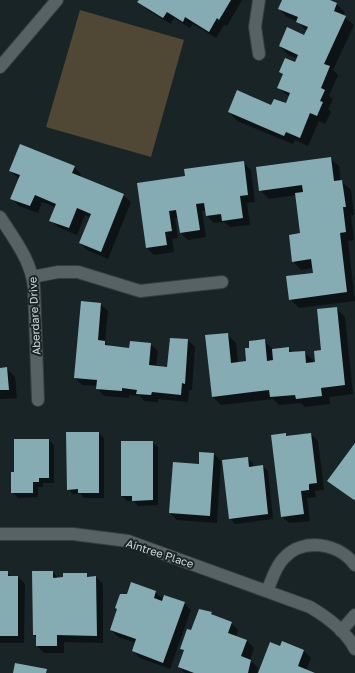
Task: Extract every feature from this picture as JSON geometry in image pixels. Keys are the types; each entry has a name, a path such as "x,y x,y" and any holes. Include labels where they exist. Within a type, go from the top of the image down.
{"street":[{"path":"0,67 57,0"},
{"path":"259,0 256,27 259,54"},
{"name":"Aberdare Drive","path":"0,217 27,260 32,277 38,400"},
{"path":"32,277 58,272 78,272 140,291 222,282"},
{"name":"Aintree Place","path":"0,534 73,534 128,541 310,607 327,617 341,631 355,649"},
{"path":"267,592 277,567 285,557 306,545 324,545 336,549 350,559 355,565"},
{"path":"341,631 355,615"}],"shaded area":[{"path":"80,10 184,40 151,157 46,127"}],"building":[{"path":"139,0 231,0 219,20 217,18 209,32 185,17 183,22 167,12 163,18 137,2"},
{"path":"282,0 330,0 337,3 334,11 346,16 324,64 330,66 321,88 325,90 320,101 323,102 317,116 310,113 300,138 286,132 284,136 228,112 237,90 271,105 274,99 286,103 290,93 277,88 283,74 279,72 285,58 295,62 298,55 279,46 287,27 304,35 308,27 296,22 298,17 278,9"},
{"path":"20,144 75,166 72,173 124,194 101,252 79,243 91,214 77,208 69,228 49,221 56,204 35,195 30,206 10,199 20,175 9,171"},
{"path":"331,157 334,181 342,180 346,207 343,207 346,232 340,233 347,292 289,300 286,276 313,273 311,259 292,262 289,235 300,233 295,193 303,192 302,185 259,191 256,167"},
{"path":"244,161 248,195 240,196 243,218 222,221 221,214 206,216 204,203 196,204 200,230 180,233 176,210 169,211 172,231 165,232 167,245 146,248 137,183 185,176 184,169"},
{"path":"81,301 101,303 98,340 105,341 105,345 129,348 130,341 151,343 149,365 167,367 170,338 188,339 185,384 182,383 181,395 152,392 151,395 136,394 137,390 122,388 122,391 96,389 97,380 74,378"},
{"path":"337,307 345,385 321,388 322,396 296,399 295,395 270,397 269,390 212,397 205,335 228,333 231,363 246,361 245,348 249,348 249,341 265,339 267,361 273,360 272,349 289,347 289,352 305,351 306,363 315,362 314,351 321,350 317,309"},
{"path":"7,367 9,390 0,390 0,368"},
{"path":"66,432 99,432 99,493 78,493 78,489 67,490"},
{"path":"286,433 286,436 311,433 317,483 309,484 309,490 301,491 304,514 281,517 271,435"},
{"path":"14,439 49,439 49,478 39,478 39,482 33,482 33,493 11,493 11,472 14,472"},
{"path":"121,441 153,441 153,500 132,501 132,496 121,496"},
{"path":"355,443 355,499 354,500 327,481"},
{"path":"199,452 214,453 210,516 169,513 173,462 199,464"},
{"path":"248,457 249,467 263,465 268,514 229,519 222,460"},
{"path":"0,571 8,571 8,576 18,576 18,636 0,636"},
{"path":"32,571 53,571 53,578 63,577 63,573 87,573 87,577 96,576 97,636 57,635 57,646 36,646 36,635 33,635"},
{"path":"131,582 156,591 154,598 162,601 164,595 185,602 163,663 132,651 136,639 110,630 120,594 127,594"},
{"path":"199,609 212,612 211,614 232,622 228,633 247,640 241,656 251,660 248,673 194,673 178,667 184,650 180,649 187,629 191,630"},
{"path":"282,641 304,650 298,666 315,673 258,673 270,642 280,646"},
{"path":"15,663 47,669 46,673 13,673"}]}
